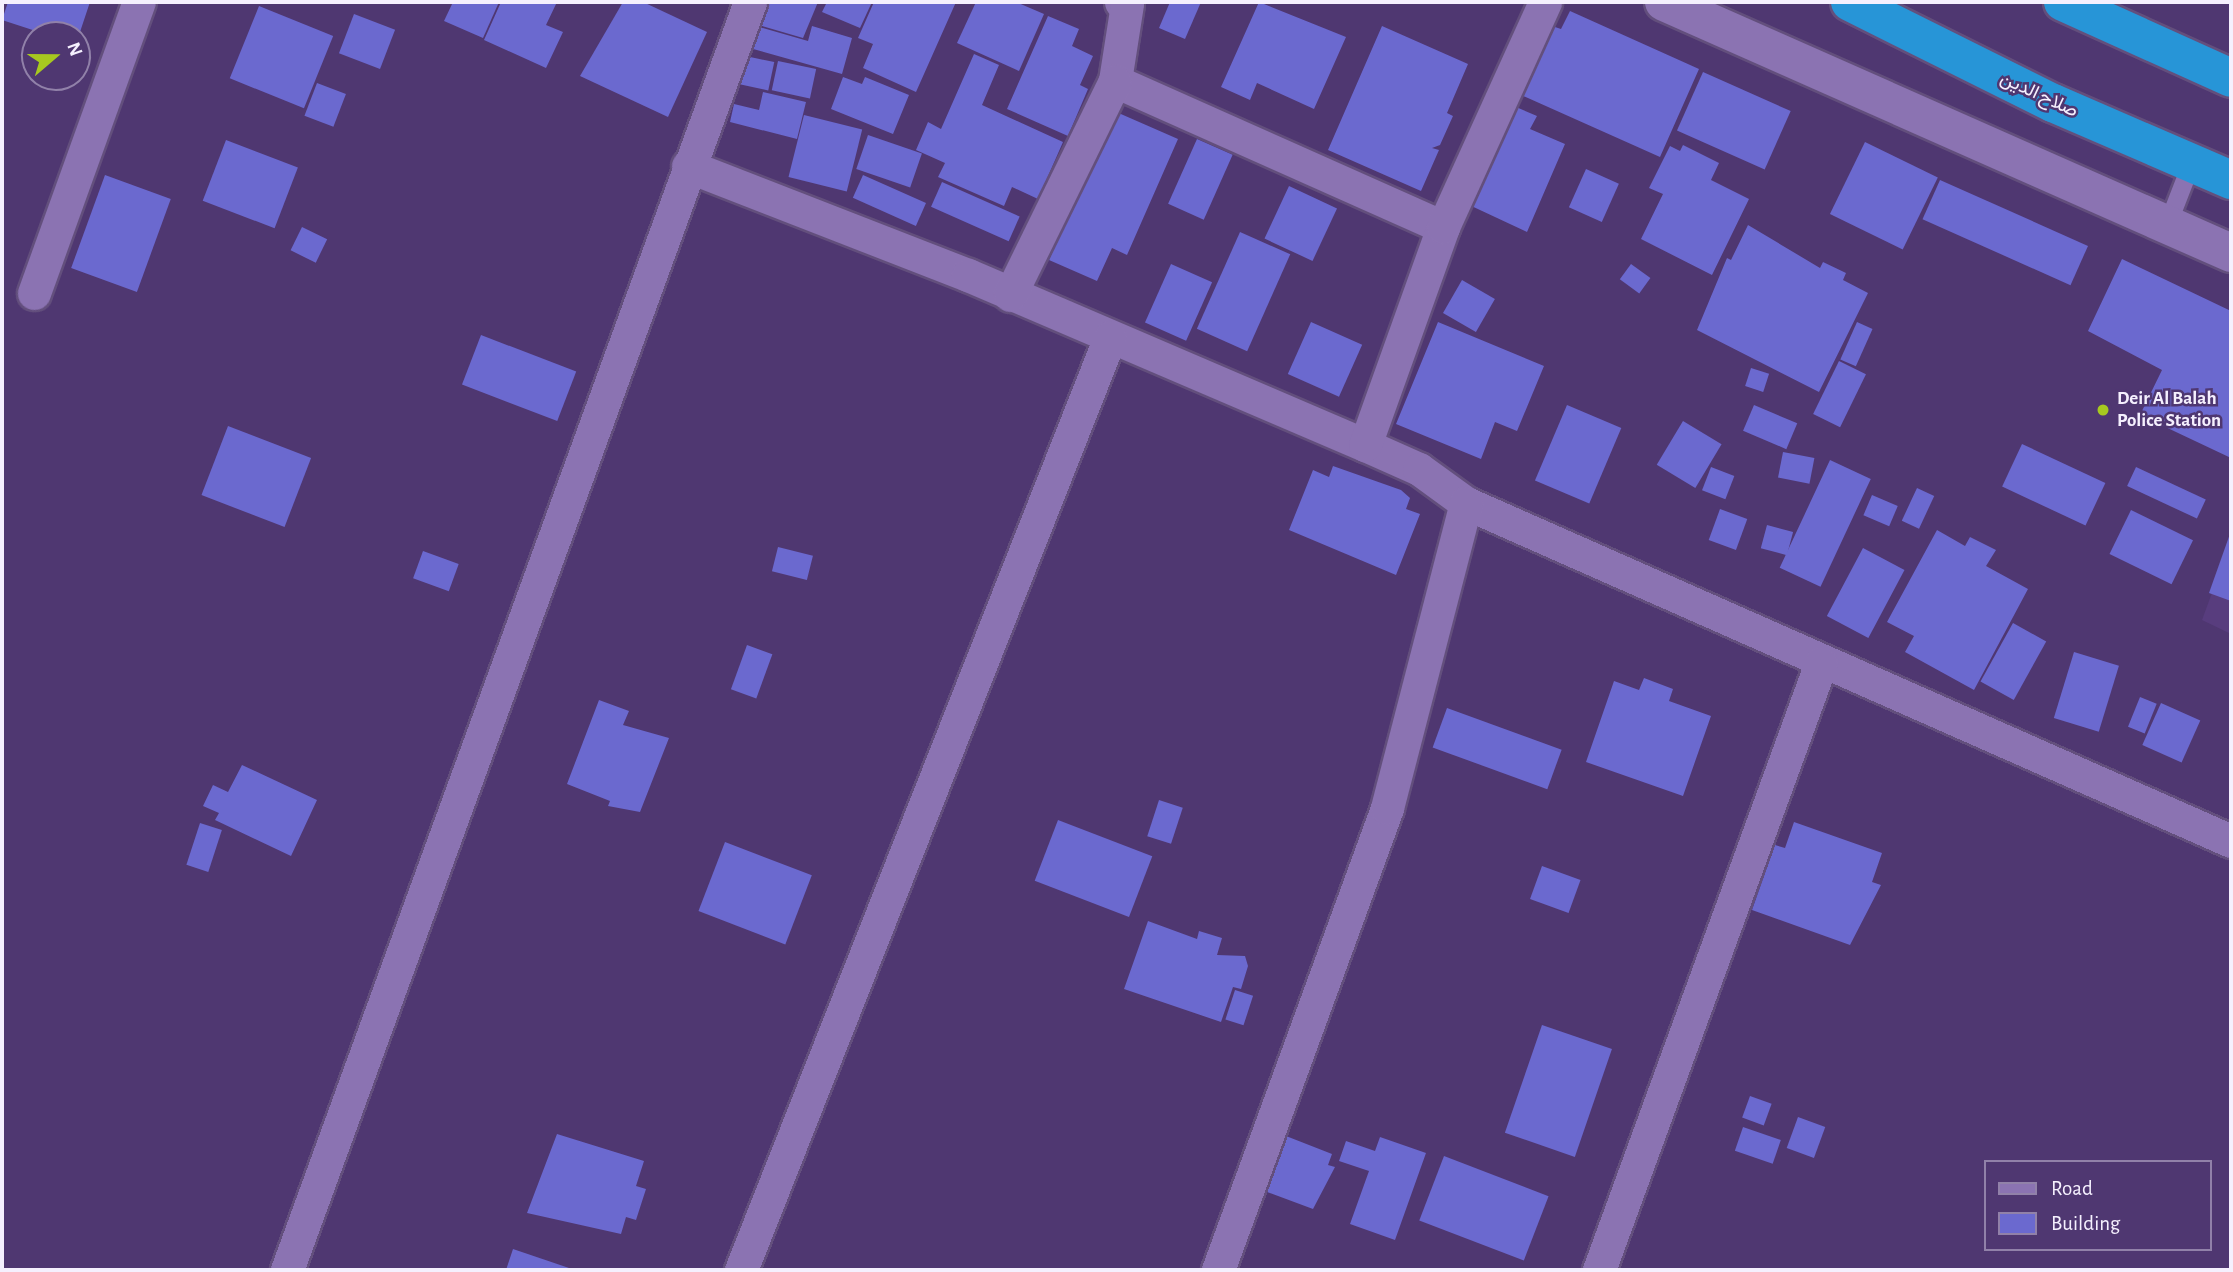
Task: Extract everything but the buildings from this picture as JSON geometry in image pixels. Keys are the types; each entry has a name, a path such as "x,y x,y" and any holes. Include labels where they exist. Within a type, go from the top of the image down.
{"highway":[{"name":"صلاح الدين","path":"1850,2 2053,103 2231,180"},
{"path":"2063,2 2231,78"}],"main road":[{"path":"1664,2 2231,253"}],"street":[{"path":"34,293 139,2"},
{"path":"287,1270 750,2"},
{"path":"1010,295 1115,81 1125,2"},
{"path":"1365,445 1443,227 1545,2"},
{"path":"1115,81 1443,227"},
{"path":"688,166 1010,295 1365,445 1419,469 1466,503 1821,663 2231,841"},
{"path":"741,1270 1110,337"},
{"path":"1218,1270 1387,807 1466,503"},
{"path":"1599,1270 1821,663"}],"lane":[{"path":"2168,224 2192,162"}],"shaded area":[{"path":"2231,541 2231,634 2202,620"}],"place":[{"name":"Deir Al Balah Police Station","path":"2103,410"}]}
